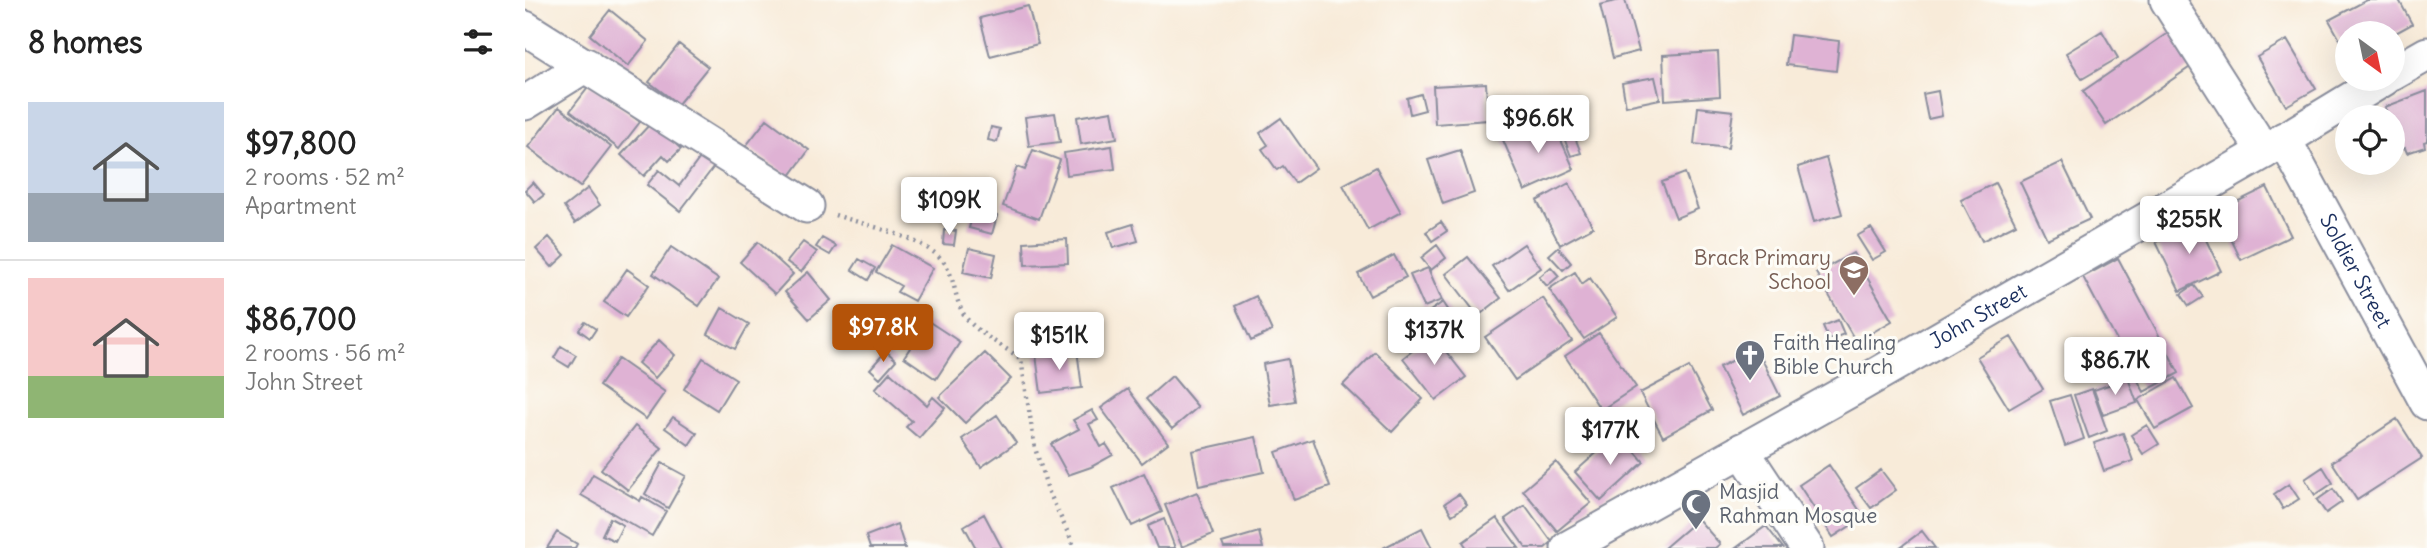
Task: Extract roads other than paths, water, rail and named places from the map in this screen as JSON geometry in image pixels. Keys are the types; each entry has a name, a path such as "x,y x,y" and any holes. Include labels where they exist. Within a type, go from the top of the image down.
{"street":[{"name":"Soldier Street","path":"2167,0 2274,146 2427,403"},
{"path":"525,27 807,206"},
{"path":"2405,67 2427,54"},
{"path":"525,103 586,65"},
{"name":"John Street","path":"1568,548 2274,146 2364,91"},
{"path":"1742,450 1807,548"}],"place":[{"name":"Brack Primary School","path":"1854,297"},
{"name":"Faith Healing Bible Church","path":"1750,382"},
{"name":"Masjid Rahman Mosque","path":"1696,531"}]}
